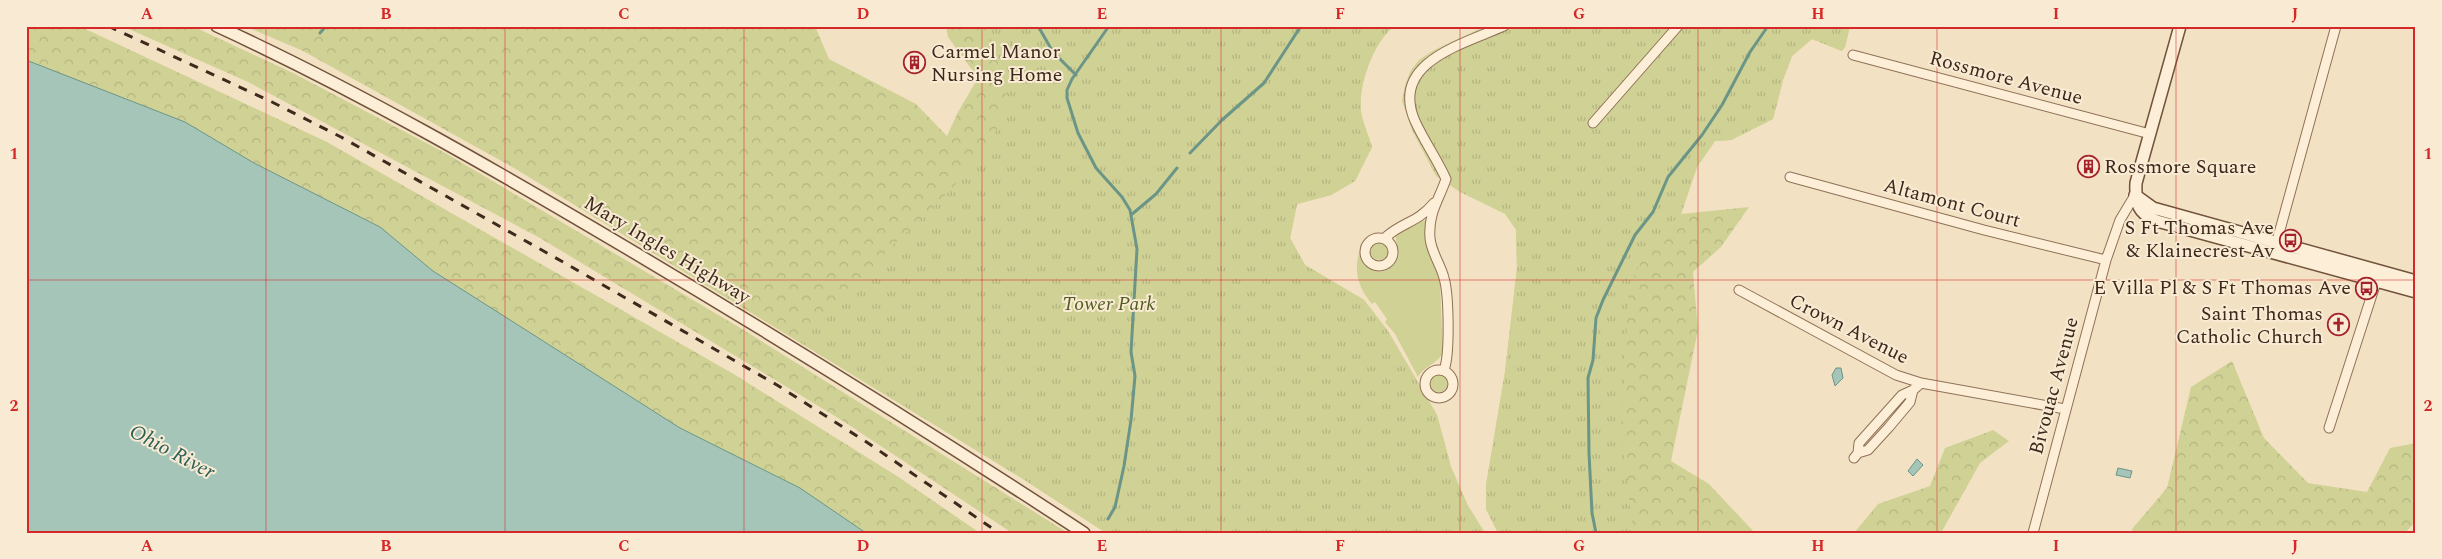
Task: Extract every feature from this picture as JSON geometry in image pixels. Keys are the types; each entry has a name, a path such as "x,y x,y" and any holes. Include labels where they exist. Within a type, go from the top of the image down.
{"street":[{"name":"Mary Ingles Highway","path":"217,26 333,81 526,188 783,342 1084,533"},
{"path":"1388,240 1388,236 1392,232 1420,218 1435,201 1446,179 1414,120 1409,91 1413,79 1428,62 1504,26"},
{"path":"1593,123 1678,26"},
{"path":"2180,26 2136,183 2135,195 2137,206 2148,218 2275,248 2377,277 2416,292"},
{"path":"2275,248 2336,26"},
{"name":"Rossmore Avenue","path":"1853,55 2150,134"},
{"name":"Altamont Court","path":"1790,177 1984,230 2106,260"},
{"name":"Bivouac Avenue","path":"2033,533 2106,260 2120,220 2135,195"},
{"path":"1435,201 1430,238 1444,275 1447,296 1447,358 1444,370"},
{"path":"2377,277 2416,280"},
{"path":"2329,428 2377,277"},
{"name":"Crown Avenue","path":"1739,290 1896,375 1922,383 2065,409"},
{"path":"1856,456 1859,444 1902,394 1913,390 1922,383"}],"green space":[{"path":"26,26 79,26 327,142 732,373 897,476 980,533 866,533 800,488 680,428 433,271 380,227 254,163 185,122 26,60"},
{"path":"122,26 192,26 293,73 447,154 742,329 1068,533 1012,533 843,421 540,238 248,82"},
{"name":"Tower Park","path":"245,26 815,26 829,59 916,104 947,136 958,112 978,78 948,37 946,26 1394,26 1386,33 1368,65 1362,90 1361,112 1372,147 1355,181 1331,195 1297,204 1290,238 1305,265 1364,300 1388,331 1437,415 1451,467 1468,506 1485,533 1106,533 1023,479 514,168 303,51"},
{"name":"Tower Park","path":"985,26 1394,26 1386,33 1368,65 1362,90 1362,116 1372,147 1355,181 1331,195 1297,204 1290,238 1305,265 1364,300 1388,331 1437,415 1451,467 1468,506 1485,533 1106,533 1023,479 800,342 976,162 998,128 1007,98 999,59"},
{"path":"1486,26 1850,26 1845,47 1842,51 1812,39 1792,56 1783,80 1773,119 1731,140 1715,141 1697,167 1681,214 1649,244 1629,288 1621,432 1633,533 1498,533 1486,509 1486,485 1505,372 1517,268 1516,230 1505,214 1460,192 1436,176 1412,130 1402,101 1405,85 1411,70 1419,60 1434,50"},
{"path":"1850,26 1845,47 1842,51 1812,39 1792,56 1783,80 1773,119 1731,140 1715,141 1697,167 1681,214 1749,207 1721,247 1693,272 1698,330 1671,461 1709,484 1755,533 1498,533 1486,509 1486,485 1505,372 1517,268 1516,230 1691,48"},
{"path":"1427,219 1427,245 1440,282 1443,352 1418,377 1395,334 1385,322 1387,319 1375,302 1372,304 1363,291 1358,278 1357,265 1360,250 1362,257 1370,268 1381,272 1387,270 1398,256 1397,233"},
{"path":"1379,242 1385,245 1388,251 1385,257 1379,260 1373,257 1370,251 1373,245"},
{"path":"2232,361 2264,438 2308,483 2367,492 2390,448 2416,443 2416,521 2405,533 2133,533 2132,529 2167,488 2191,387"},
{"path":"1439,374 1445,377 1448,383 1445,389 1439,392 1433,389 1430,383 1433,377"},
{"path":"1993,430 2009,441 1980,463 1941,533 1854,533 1878,504 1930,486 1945,448"}],"water":[{"name":"Ohio River","path":"26,60 185,122 254,163 380,227 433,271 680,428 800,488 866,533 26,533"},
{"path":"1836,368 1841,368 1843,378 1835,386 1832,375"},
{"path":"1917,459 1923,465 1913,476 1908,471"},
{"path":"2118,468 2132,471 2130,478 2116,475"}],"waterway":[{"path":"320,33 326,26"},
{"path":"1038,26 1053,52 1076,75"},
{"path":"1108,519 1115,507 1131,420 1135,376 1131,352 1137,249 1130,210 1122,197 1096,168 1078,133 1067,98 1067,90 1072,79 1109,26"},
{"path":"1190,153 1222,120 1264,83 1301,26"},
{"path":"1596,533 1592,513 1588,378 1593,360 1596,318 1635,235 1653,212 1668,177 1702,135 1722,105 1750,52 1768,26"},
{"path":"1131,215 1156,194 1177,168"}],"railway":[{"path":"108,26 272,102 341,137 563,262 777,385 868,443 999,533"}],"place":[{"name":"Carmel Manor Nursing Home","path":"915,63"},
{"name":"Rossmore Square","path":"2088,167"},
{"name":"S Ft Thomas Ave & Klainecrest Av","path":"2290,240"},
{"name":"E Villa Pl & S Ft Thomas Ave","path":"2367,288"},
{"name":"Saint Thomas Catholic Church","path":"2339,325"}]}
